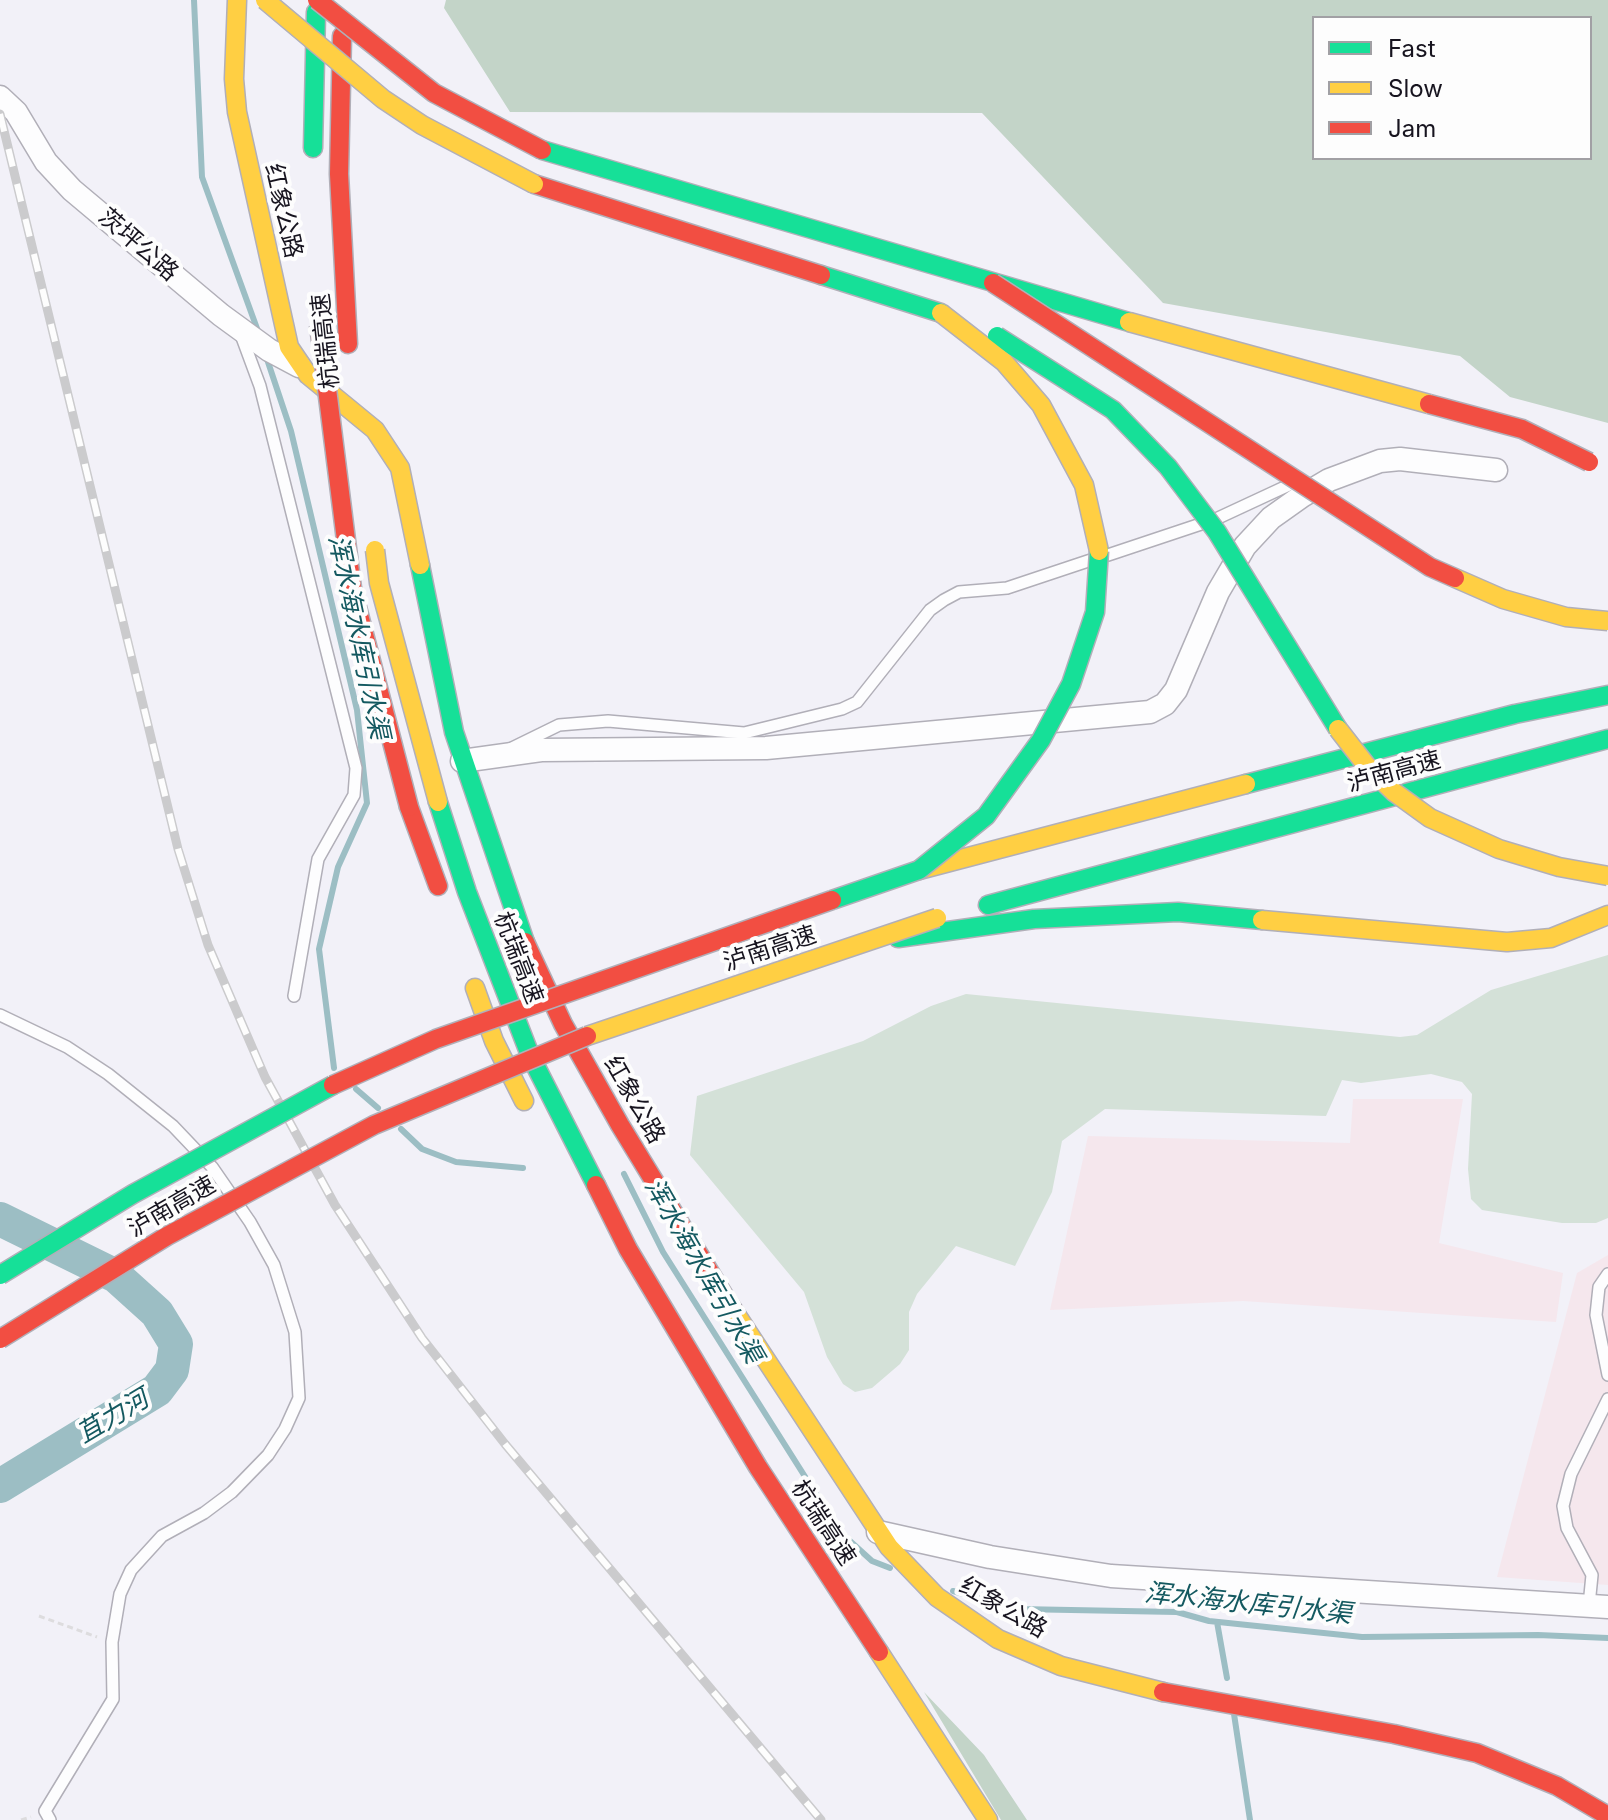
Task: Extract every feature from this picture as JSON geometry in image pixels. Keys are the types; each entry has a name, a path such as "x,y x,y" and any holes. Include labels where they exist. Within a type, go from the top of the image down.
{"main road":[{"name":"红象公路","path":"237,0 234,79 237,112 285,333 301,367 375,430 400,468 440,677 462,761 515,922 563,1024 700,1259 878,1532 905,1566 968,1620 1028,1653 1098,1677 1477,1753 1557,1786 1608,1816"},
{"path":"265,0 383,99 422,125 534,184 941,313 1008,341 1065,376 1113,410 1168,467 1217,532 1333,723 1366,765 1394,792 1430,818 1499,849 1559,867 1608,876"},
{"path":"317,0 434,93 542,150 1129,322 1522,429 1608,474"},
{"path":"313,169 317,0"},
{"name":"杭瑞高速","path":"344,0 339,174 349,352"},
{"path":"993,283 1075,333 1430,567 1503,599 1566,617 1608,621"},
{"path":"919,870 986,816 1041,740 1081,660 1095,612 1100,564 1093,514 1078,471 1058,430 1004,362 941,313"},
{"name":"杭瑞高速","path":"318,317 352,588 409,807 446,910"},
{"name":"杭瑞高速","path":"354,389 362,448"},
{"name":"杭瑞高速","path":"374,538 379,583 438,802 473,907 530,1055 628,1249 750,1455 988,1820"},
{"name":"泸南高速","path":"0,1275 133,1194 360,1070 436,1039 919,870 1515,714 1608,695"},
{"name":"泸南高速","path":"0,1339 167,1236 374,1125 604,1029 937,918 1608,739"},
{"path":"866,942 1034,919 1178,912 1507,942 1551,938 1608,915"},
{"path":"467,968 494,1041 535,1124"}],"street":[{"name":"茨坪公路","path":"0,97 16,112 58,177 242,330 301,367"},
{"path":"462,761 541,750 766,748 1150,712 1165,704 1176,690 1218,592 1255,534 1302,496 1357,468 1400,459 1496,470"},
{"path":"878,1532 990,1557 1111,1576 1598,1606"}],"lane":[{"path":"242,330 260,386 356,768 354,795 318,859 294,996"},
{"path":"500,756 528,737 559,725 608,721 744,733 842,709 857,702 930,610 959,592 1007,588 1235,512 1266,494 1324,470 1357,468"},
{"path":"0,1015 80,1054 108,1074 173,1126 212,1167 250,1222 274,1265 295,1332 299,1398 285,1429 268,1455 232,1492 204,1513 162,1536 140,1559 120,1594 112,1642 113,1699 45,1811 50,1820"},
{"path":"1608,1274 1599,1287 1596,1315 1608,1375"},
{"path":"1598,1606 1590,1567 1567,1528 1563,1506 1571,1474 1608,1399"}],"path":[{"path":"39,1616 112,1642"}],"shaded area":[{"path":"1608,955 1608,1218 1596,1223 1562,1223 1482,1210 1471,1199 1468,1169 1472,1094 1462,1082 1431,1074 1361,1083 1342,1080 1326,1116 1105,1109 1062,1141 1052,1192 1015,1266 956,1246 917,1294 909,1312 909,1350 900,1364 872,1388 855,1392 843,1384 827,1357 804,1292 690,1155 697,1096 863,1041 931,1006 966,994 1400,1037 1417,1035 1491,990"},
{"path":"1353,1099 1463,1099 1439,1243 1563,1273 1556,1322 1243,1301 1050,1310 1088,1136 1350,1143"},
{"path":"1608,1255 1608,1585 1497,1577 1577,1273"}],"green space":[{"path":"446,0 1608,0 1608,423 1510,397 1460,356 1163,303 982,113 510,112 444,8"},
{"path":"924,1692 984,1755 1027,1820 1001,1820"}],"waterway":[{"name":"浑水海水库引水渠","path":"194,0 202,177 259,334"},
{"name":"浑水海水库引水渠","path":"266,356 291,431 357,710 367,803 338,867 319,949 334,1068"},
{"name":"浑水海水库引水渠","path":"356,1089 378,1108"},
{"name":"浑水海水库引水渠","path":"401,1129 422,1149 456,1162 523,1168"},
{"name":"浑水海水库引水渠","path":"624,1174 663,1252 840,1532 872,1561 890,1568"},
{"name":"苴力河","path":"0,1219 116,1276 157,1313 176,1344 172,1370 157,1390 0,1486"},
{"name":"浑水海水库引水渠","path":"953,1591 1018,1609 1177,1612 1209,1621 1362,1637 1538,1635 1608,1638"},
{"path":"1217,1622 1227,1678"},
{"path":"1234,1714 1250,1820"}],"railway":[{"path":"0,114 178,849 208,945 265,1077 335,1205 422,1338 505,1444 821,1820"}],"traffic: fast":[{"path":"313,148 316,12"},
{"path":"542,150 1129,322"},
{"path":"821,275 941,313"},
{"path":"997,336 1113,410 1168,467 1217,532 1338,729"},
{"path":"832,900 919,870 986,816 1041,740 1071,684 1095,612 1099,551"},
{"path":"420,565 454,732 525,942"},
{"path":"1246,784 1515,714 1608,695"},
{"path":"988,905 1608,739"},
{"path":"438,802 467,892 530,1055 596,1185"},
{"path":"898,938 1034,919 1178,912 1262,920"},
{"path":"0,1275 133,1194 333,1085"}],"traffic: slow":[{"path":"237,0 234,79 237,112 289,347 308,375 375,430 400,468 420,565"},
{"path":"265,0 383,99 422,125 534,184"},
{"path":"941,313 1004,362 1041,405 1084,485 1099,551"},
{"path":"1129,322 1429,404"},
{"path":"375,550 379,583 438,802"},
{"path":"1455,578 1503,599 1566,617 1608,621"},
{"path":"1338,729 1366,765 1394,792 1430,818 1499,849 1559,867 1608,876"},
{"path":"919,870 1246,784"},
{"path":"1262,920 1507,942 1551,938 1608,915"},
{"path":"587,1036 937,918"},
{"path":"475,988 494,1041 524,1101"},
{"path":"726,1299 889,1547 937,1597 998,1639 1061,1666 1163,1692"},
{"path":"879,1652 988,1820"}],"traffic: jam":[{"path":"317,0 434,93 542,150"},
{"path":"342,36 339,174 348,344"},
{"path":"534,184 821,275"},
{"path":"993,283 1430,567 1455,578"},
{"path":"319,325 352,588 409,807"},
{"path":"1429,404 1522,429 1589,462"},
{"path":"409,807 438,886"},
{"path":"333,1085 436,1039 832,900"},
{"path":"525,942 563,1024 620,1125 726,1299"},
{"path":"0,1339 167,1236 374,1125 587,1036"},
{"path":"596,1185 628,1249 758,1467 879,1652"},
{"path":"1163,1692 1394,1734 1477,1753 1557,1786 1608,1816"}]}
